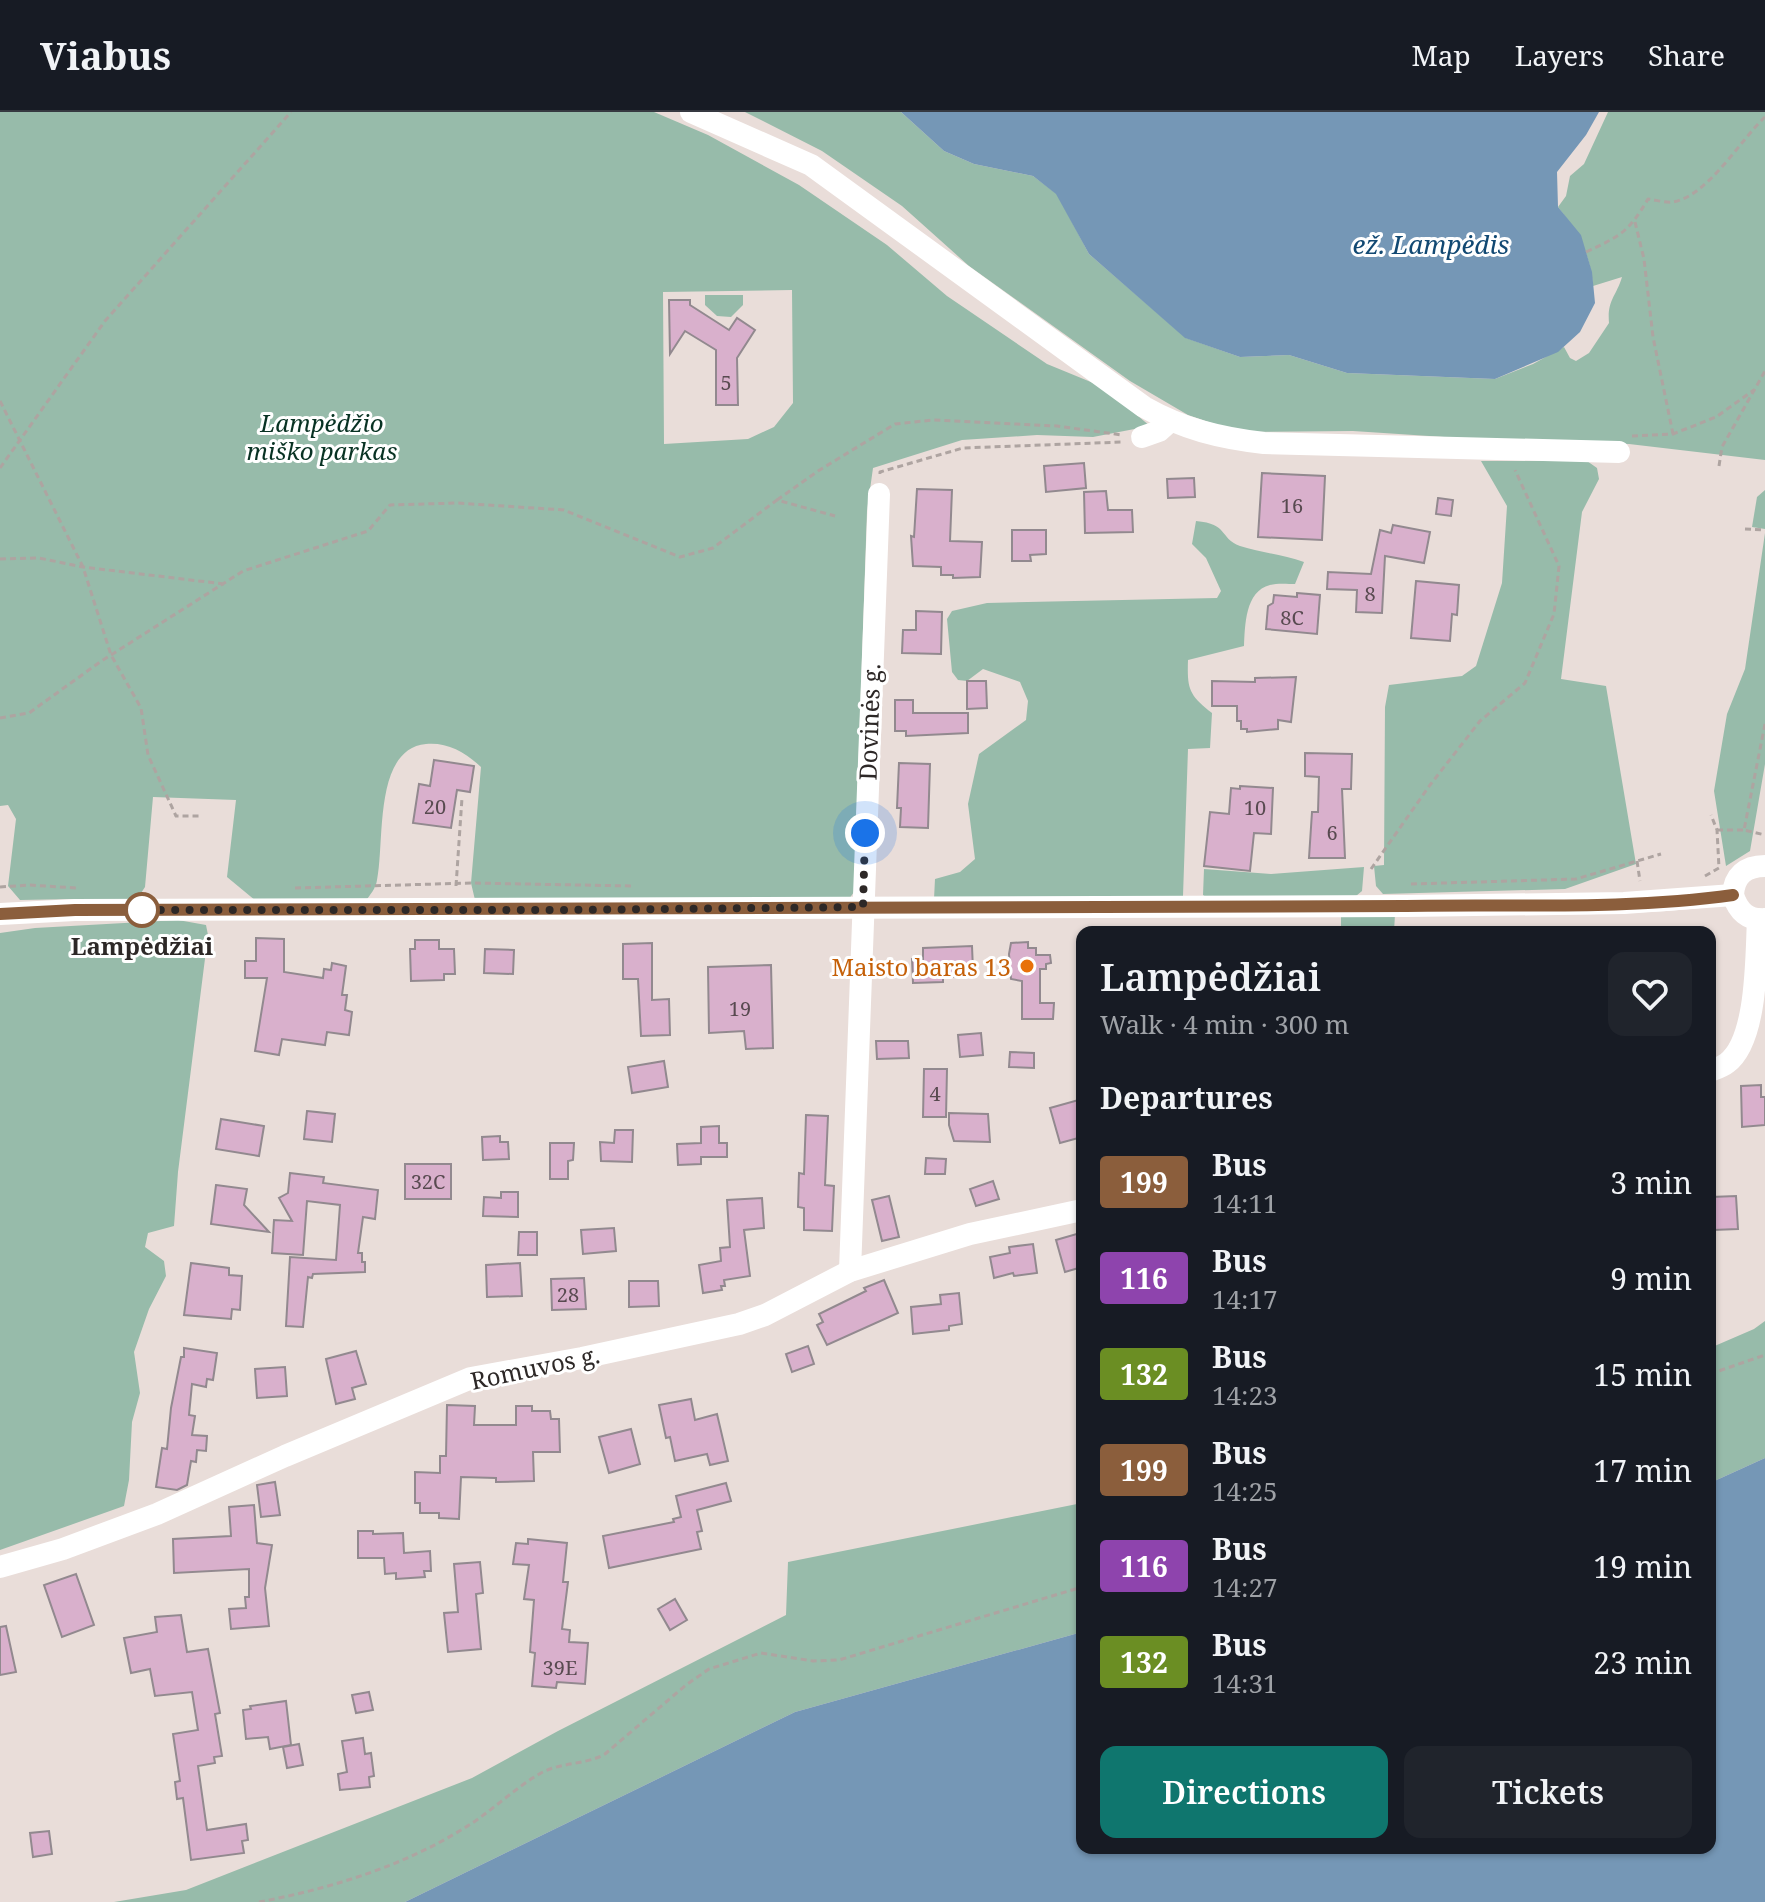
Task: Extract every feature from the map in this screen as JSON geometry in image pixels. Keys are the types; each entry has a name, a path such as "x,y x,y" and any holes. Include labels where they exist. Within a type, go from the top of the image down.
{"street":[{"path":"691,112 811,165 1169,422 1223,438 1264,443 1510,449 1624,444"},
{"path":"1142,437 1159,431 1169,422"},
{"name":"Dovinės g.","path":"850,1271 879,494"},
{"path":"1716,1068 1734,1056 1747,1028 1762,919 1741,912 1733,895 1738,877 1745,870 1765,866 1765,855"},
{"path":"0,914 75,910 1191,908 1701,900 1733,895"},
{"name":"Romuvos g.","path":"0,1567 63,1549 157,1514 471,1378 739,1324 765,1315 850,1271 970,1234 1076,1211"}],"path":[{"path":"0,468 105,321 291,112"},
{"path":"1586,252 1620,236 1635,222 1648,199 1674,202 1693,191 1727,164 1765,117"},
{"path":"1635,222 1644,259 1653,337 1673,434"},
{"path":"1719,466 1722,447 1765,371"},
{"path":"1624,444 1673,434 1716,417 1754,390"},
{"path":"0,401 83,567 111,655 141,708 148,755 176,816 200,816"},
{"path":"0,718 29,713 111,655 243,571 368,531 390,505 457,503 564,510 680,557 713,548 818,471 895,424 933,420 1057,426 1142,437"},
{"path":"879,494 880,472 963,448 1120,443 1142,437"},
{"path":"1371,869 1480,721 1525,683 1554,614 1559,566 1517,477 1510,449"},
{"path":"777,500 835,516"},
{"path":"1745,529 1765,530"},
{"path":"0,559 39,558 83,567 224,584"},
{"path":"1744,830 1765,724"},
{"path":"453,909 462,798"},
{"path":"1701,900 1705,874 1719,868 1717,830 1711,815"},
{"path":"1717,830 1744,830 1765,835"},
{"path":"1402,884 1576,879 1661,854"},
{"path":"1716,1372 1765,1355"},
{"path":"259,1902 345,1881 434,1845 490,1812 542,1773 594,1760 605,1754 709,1669 761,1653 829,1662 1076,1589"}],"green space":[{"name":"Lampėdžio miško parkas","path":"0,112 654,112 708,135 799,185 887,245 947,296 1047,364 1103,387 1150,426 1093,437 1037,435 962,440 873,468 867,511 854,892 849,899 475,900 471,883 481,767 455,749 434,744 409,750 397,762 389,779 377,880 365,902 256,901 227,877 236,800 153,797 145,887 139,896 129,902 20,900 8,886 16,819 8,805 0,806","holes":["792,290 793,403 774,427 748,439 664,444 663,292"]},
{"path":"745,112 901,112 944,151 974,164 1033,176 1057,194 1089,254 1186,338 1240,357 1289,355 1347,373 1495,379 1564,347 1570,358 1576,361 1589,353 1609,323 1611,304 1622,277 1593,286 1582,244 1558,207 1566,196 1570,176 1584,164 1608,112 1765,112 1765,460 1629,444 1490,440 1353,431 1238,432 1188,415 1130,381 969,266 902,206 822,151"},
{"path":"705,295 743,295 743,305 731,317 717,316 705,305"},
{"path":"1481,461 1587,461 1597,468 1599,479 1582,512 1561,679 1606,686 1636,864 1565,889 1383,894 1376,886 1374,866 1384,865 1385,707 1389,685 1462,676 1476,666 1502,583 1507,506"},
{"path":"1765,490 1765,529 1752,527 1757,497"},
{"path":"1196,521 1214,525 1240,546 1304,562 1295,584 1270,585 1256,594 1248,610 1244,646 1188,660 1191,691 1212,713 1210,748 1188,749 1183,896 934,899 935,879 960,872 975,859 968,804 979,754 1026,720 1028,701 1020,682 983,669 967,681 958,680 952,672 947,619 952,611 987,603 1217,598 1221,591 1206,558 1192,544"},
{"path":"1765,533 1765,764 1750,851 1726,866 1714,791 1727,714 1745,669"},
{"path":"1364,867 1362,891 1356,896 1210,900 1203,895 1204,869 1271,874"},
{"path":"1395,914 1394,926 1341,926 1341,916"},
{"path":"178,920 206,925 208,935 174,1226 148,1233 145,1247 164,1261 166,1276 149,1309 134,1352 140,1393 132,1422 129,1480 124,1506 0,1550 0,933 35,928"},
{"path":"1765,1321 1765,1458 1716,1480 1716,1345"},
{"path":"1076,1504 1076,1634 795,1712 405,1902 114,1902 186,1890 472,1778 786,1615 788,1562"}],"water":[{"name":"ež. Lampėdis","path":"901,112 1599,112 1586,135 1557,172 1558,207 1581,235 1592,272 1595,303 1580,332 1558,352 1495,379 1347,373 1289,355 1240,357 1185,338 1089,254 1056,194 1033,176 974,164 944,151"},
{"path":"1765,1458 1765,1902 405,1902 795,1712 1076,1634 1076,1854 1716,1854 1716,1480"}],"building":[{"path":"669,300 690,300 690,305 729,330 737,318 755,330 737,358 738,405 716,405 716,350 685,331 670,354"},
{"path":"1084,463 1086,488 1046,492 1044,466"},
{"path":"1262,473 1325,476 1322,540 1258,537"},
{"path":"1194,478 1195,497 1168,498 1167,479"},
{"path":"917,489 952,490 950,541 982,542 980,577 953,578 953,575 941,575 941,567 913,566 911,536 914,537"},
{"path":"1106,491 1108,510 1132,510 1133,532 1085,533 1084,492"},
{"path":"1438,498 1453,500 1451,516 1436,514"},
{"path":"1393,525 1430,532 1424,563 1385,556 1382,613 1356,612 1357,590 1327,589 1328,572 1371,574 1380,530 1391,533"},
{"path":"1012,530 1046,530 1046,554 1030,555 1031,561 1012,561"},
{"path":"1416,581 1459,585 1457,615 1452,614 1450,641 1411,638"},
{"path":"1297,593 1320,595 1317,634 1266,629 1268,606 1273,603 1274,595 1297,597"},
{"path":"916,611 942,612 941,654 902,653 903,630 916,630"},
{"path":"1296,677 1291,722 1278,720 1278,729 1247,732 1247,729 1241,729 1241,721 1237,721 1237,706 1212,706 1212,681 1255,682 1255,678"},
{"path":"967,681 986,681 987,708 967,709"},
{"path":"895,700 913,700 913,713 968,713 968,733 906,736 906,731 895,731"},
{"path":"1305,753 1352,754 1351,789 1342,789 1345,858 1309,858 1312,812 1318,812 1319,777 1305,776"},
{"path":"434,760 474,766 470,792 457,790 451,828 413,823 419,784 430,786"},
{"path":"899,763 930,764 928,828 900,827 901,808 897,808"},
{"path":"1240,786 1273,788 1271,834 1254,833 1250,871 1204,866 1210,812 1229,814 1231,788 1240,789"},
{"path":"256,938 284,939 284,972 323,978 324,969 331,970 332,963 346,966 342,995 347,995 345,1010 352,1012 349,1035 327,1032 325,1045 282,1039 279,1055 255,1051 267,978 245,978 245,961 256,961"},
{"path":"415,940 439,940 439,949 454,949 455,974 444,974 444,980 411,981 410,949 415,949"},
{"path":"1028,942 1028,948 1036,948 1036,955 1050,955 1051,963 1046,964 1046,969 1040,969 1040,1003 1054,1003 1053,1019 1022,1019 1022,981 1011,979 1009,954 1011,943"},
{"path":"652,943 652,1000 669,999 670,1035 641,1036 638,979 623,979 623,944"},
{"path":"972,946 973,970 957,970 957,977 943,977 943,982 913,983 912,959 923,959 923,948"},
{"path":"485,949 514,950 513,974 484,973"},
{"path":"771,965 773,1048 746,1049 744,1031 709,1033 708,967"},
{"path":"981,1033 983,1055 960,1057 958,1035"},
{"path":"876,1041 908,1041 909,1058 877,1059"},
{"path":"1010,1052 1034,1053 1034,1068 1009,1067"},
{"path":"664,1061 668,1087 632,1093 628,1067"},
{"path":"924,1069 947,1069 946,1117 923,1117"},
{"path":"1761,1085 1761,1097 1765,1097 1765,1125 1742,1127 1741,1086"},
{"path":"1076,1101 1076,1139 1060,1143 1050,1108"},
{"path":"307,1111 335,1114 332,1142 304,1139"},
{"path":"949,1113 988,1114 990,1142 954,1141"},
{"path":"806,1115 828,1116 825,1185 834,1186 832,1231 804,1230 804,1208 798,1207 799,1173 804,1174"},
{"path":"221,1119 264,1126 259,1156 216,1149"},
{"path":"719,1126 719,1143 727,1143 727,1157 701,1157 701,1164 678,1165 677,1144 701,1143 701,1127"},
{"path":"615,1130 633,1130 632,1162 601,1161 600,1142 614,1143"},
{"path":"500,1136 500,1142 508,1142 509,1159 483,1160 482,1137"},
{"path":"550,1143 574,1143 573,1160 568,1161 568,1179 550,1179"},
{"path":"926,1158 946,1159 945,1174 925,1174"},
{"path":"405,1164 451,1164 451,1199 405,1199"},
{"path":"290,1173 324,1177 323,1183 378,1190 375,1219 363,1217 358,1253 362,1253 365,1272 313,1274 312,1278 308,1277 303,1327 286,1326 290,1257 336,1260 340,1205 307,1201 303,1255 272,1253 274,1220 292,1221 279,1198 288,1193"},
{"path":"993,1181 999,1199 976,1206 970,1189"},
{"path":"216,1185 247,1189 244,1205 269,1232 211,1224"},
{"path":"501,1192 518,1192 518,1217 483,1216 484,1197 501,1198"},
{"path":"889,1196 899,1237 882,1241 872,1200"},
{"path":"1736,1196 1738,1229 1716,1230 1716,1197"},
{"path":"762,1198 764,1228 744,1230 750,1276 724,1280 722,1290 703,1293 699,1265 721,1261 720,1248 730,1247 727,1200"},
{"path":"614,1228 616,1251 583,1254 581,1230"},
{"path":"519,1232 537,1232 537,1255 518,1255"},
{"path":"1076,1234 1076,1269 1065,1272 1056,1240"},
{"path":"1033,1244 1037,1273 1014,1276 1013,1273 994,1278 990,1257 1010,1253 1009,1247"},
{"path":"191,1263 229,1268 229,1275 242,1276 240,1310 232,1309 231,1319 184,1315"},
{"path":"520,1263 522,1296 487,1297 486,1265"},
{"path":"584,1278 586,1309 552,1310 551,1279"},
{"path":"884,1280 898,1313 827,1345 817,1325 823,1322 819,1314"},
{"path":"629,1281 658,1281 659,1306 629,1307"},
{"path":"959,1293 962,1324 949,1326 949,1330 913,1334 911,1307 941,1304 940,1295"},
{"path":"808,1346 814,1364 792,1372 786,1354"},
{"path":"184,1348 217,1353 213,1380 207,1379 206,1387 192,1384 189,1415 195,1416 192,1435 207,1436 206,1451 197,1450 196,1462 191,1461 187,1485 177,1490 156,1487 162,1448 167,1449 171,1408"},
{"path":"356,1351 366,1384 352,1388 355,1399 336,1404 326,1359"},
{"path":"285,1367 287,1396 257,1398 255,1369"},
{"path":"691,1399 695,1420 717,1414 728,1461 710,1465 707,1454 675,1461 659,1405"},
{"path":"447,1405 475,1406 474,1425 516,1425 516,1406 532,1406 532,1411 550,1411 551,1419 559,1419 560,1452 533,1452 534,1481 496,1482 496,1478 461,1477 459,1519 439,1518 439,1513 420,1513 420,1503 415,1503 415,1472 440,1473 440,1456 446,1456"},
{"path":"631,1429 640,1464 609,1473 599,1437"},
{"path":"275,1482 280,1515 261,1517 257,1485"},
{"path":"726,1483 731,1501 697,1510 702,1531 697,1532 701,1549 609,1568 603,1536 674,1522 673,1519 681,1517 676,1496"},
{"path":"254,1505 257,1543 272,1545 265,1588 269,1626 231,1629 229,1609 246,1608 249,1569 174,1573 173,1539 231,1536 229,1507"},
{"path":"358,1531 403,1533 404,1553 430,1551 431,1571 424,1571 425,1577 396,1579 396,1573 385,1574 384,1558 358,1558"},
{"path":"528,1539 567,1543 563,1582 568,1582 562,1629 570,1630 569,1642 588,1643 585,1684 557,1682 556,1688 532,1686 535,1653 530,1652 534,1600 524,1599 529,1565 513,1564 516,1543 528,1544"},
{"path":"480,1562 483,1593 476,1594 481,1649 448,1652 444,1613 458,1612 454,1564"},
{"path":"76,1574 94,1625 62,1637 44,1585"},
{"path":"675,1599 687,1620 670,1630 658,1609"},
{"path":"181,1615 187,1652 208,1649 220,1713 215,1714 222,1756 214,1757 215,1763 198,1766 207,1830 246,1824 248,1840 242,1841 244,1853 191,1860 183,1798 177,1799 175,1782 180,1781 173,1734 198,1730 192,1692 155,1696 150,1669 131,1673 124,1638 157,1632 155,1617"},
{"path":"6,1626 16,1672 0,1675 0,1627"},
{"path":"369,1692 373,1710 356,1713 352,1695"},
{"path":"286,1701 291,1745 270,1749 268,1737 246,1739 243,1710 251,1709 250,1706"},
{"path":"363,1738 365,1754 371,1753 374,1776 369,1777 370,1787 340,1790 338,1774 347,1772 342,1741"},
{"path":"299,1744 303,1765 287,1768 283,1747"},
{"path":"49,1831 52,1854 33,1857 30,1833"}],"bus line":[{"name":"199","path":"0,914 75,910 1406,906 1624,903 1701,900 1733,895"}],"place":[{"name":"Lampėdžiai","path":"142,910"},
{"name":"Maisto baras 13","path":"1027,966"}],"route":[{"path":"142,910 137,910 863,907 865,833"}]}
